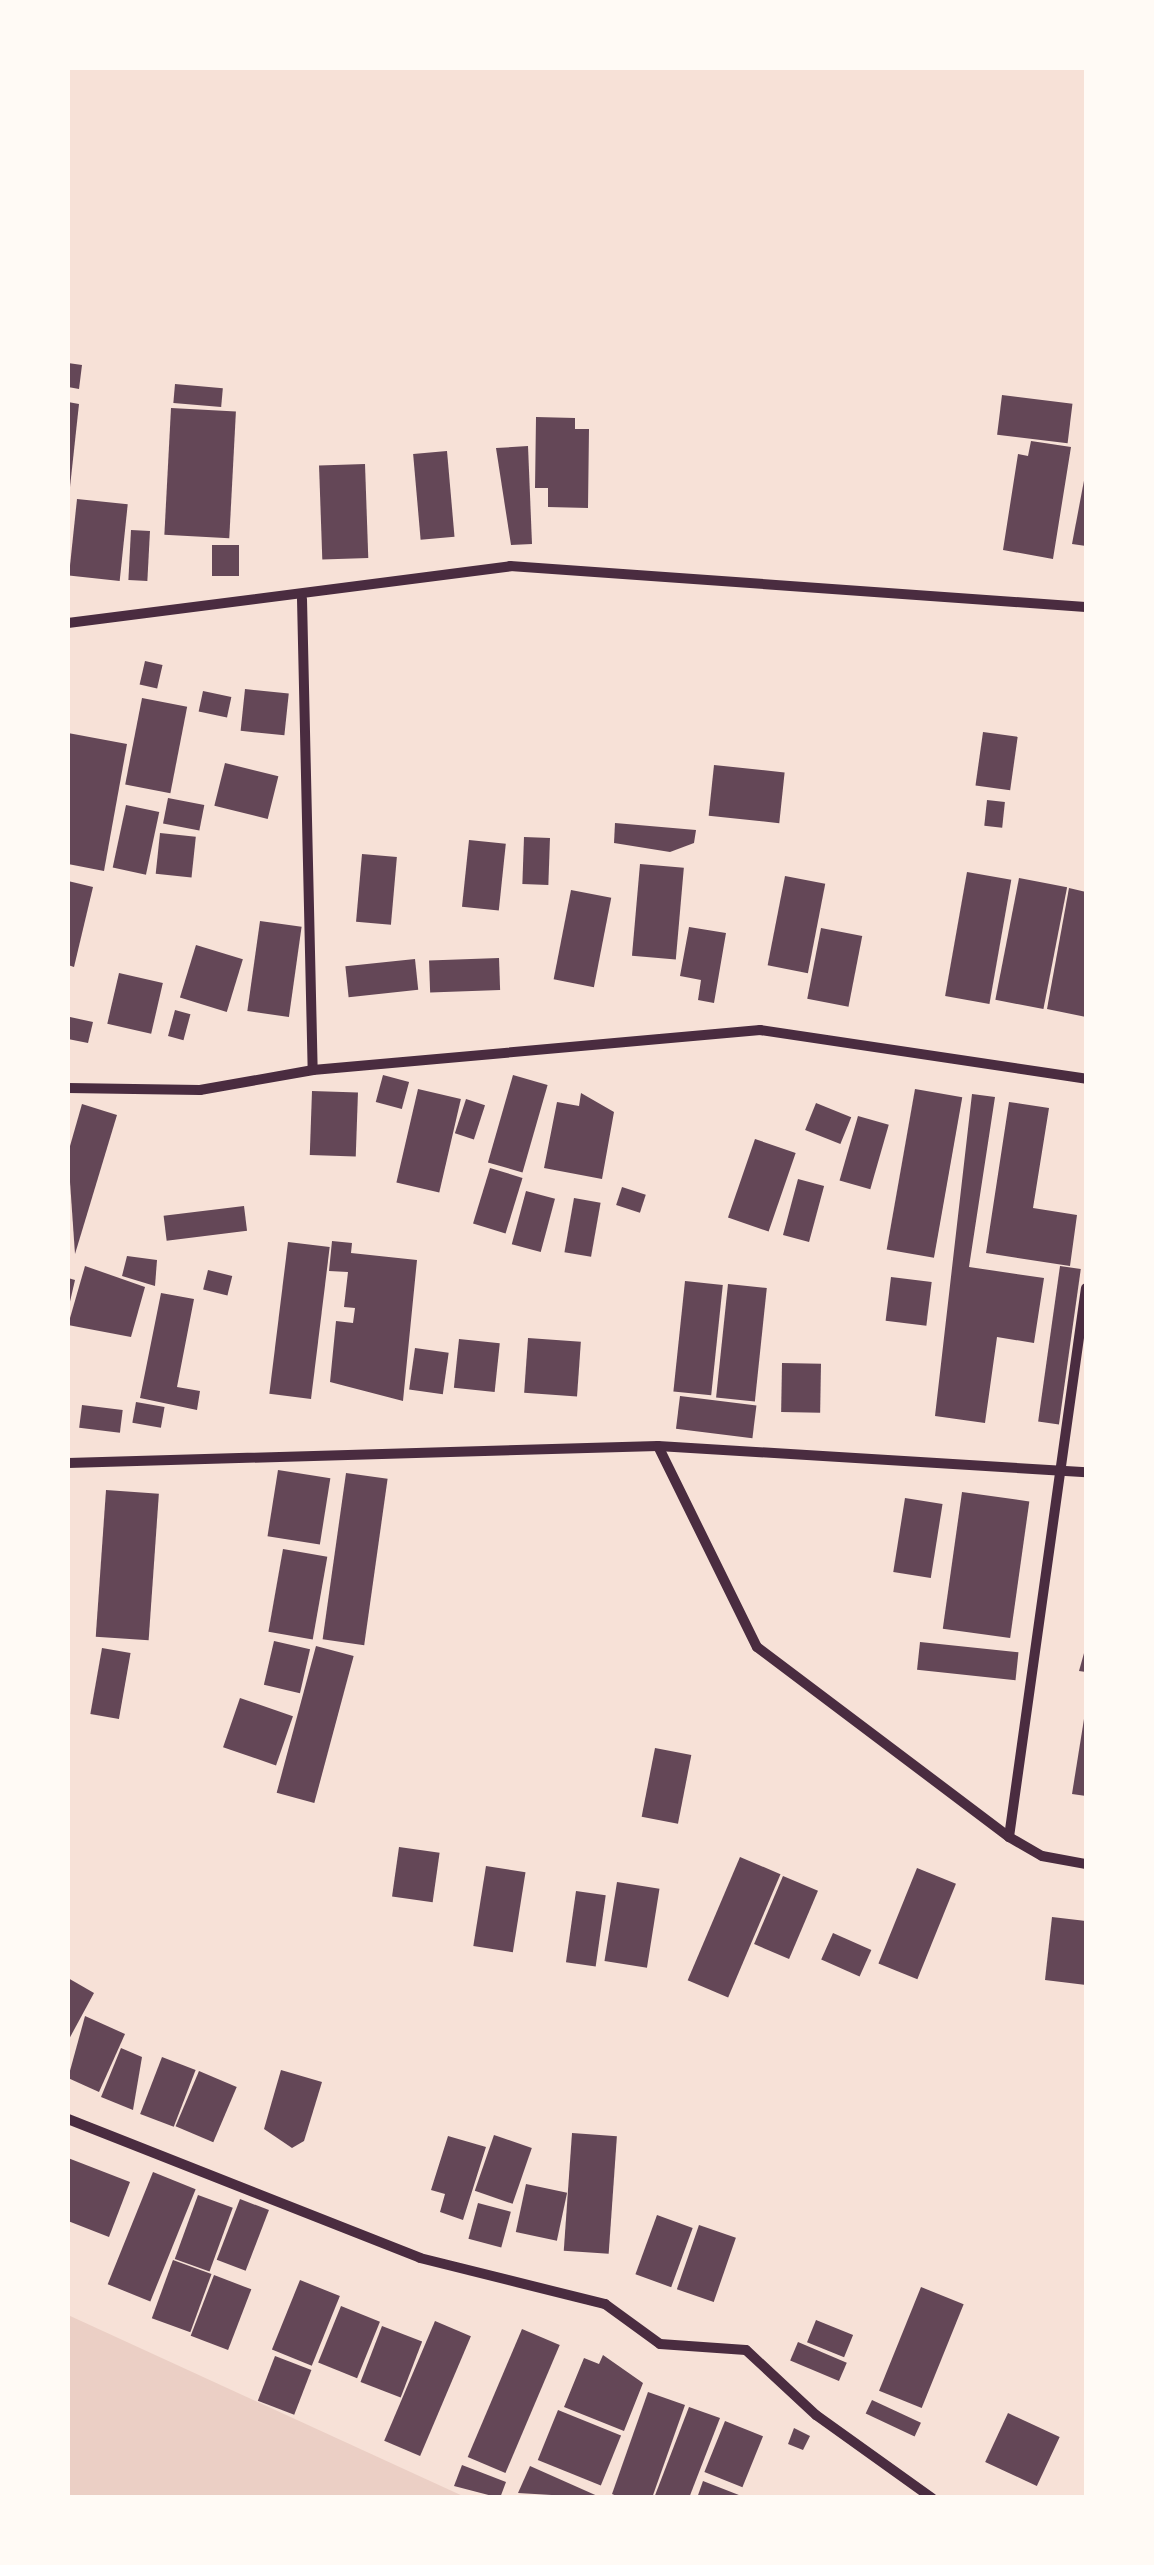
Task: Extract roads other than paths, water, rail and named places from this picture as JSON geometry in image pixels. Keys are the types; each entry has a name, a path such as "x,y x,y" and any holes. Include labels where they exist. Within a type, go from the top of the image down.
{"street":[{"path":"68,623 302,598 510,566 1086,607"},
{"path":"302,598 314,1070"},
{"path":"68,1088 200,1090 314,1070 760,1030 1086,1079"},
{"path":"1009,1836 1086,1288"},
{"path":"658,1446 756,1647 1009,1836 1042,1856 1086,1864"},
{"path":"68,1463 658,1446 1086,1472"},
{"path":"68,2119 420,2258 606,2304 660,2344 746,2350 816,2416 932,2498"}]}
